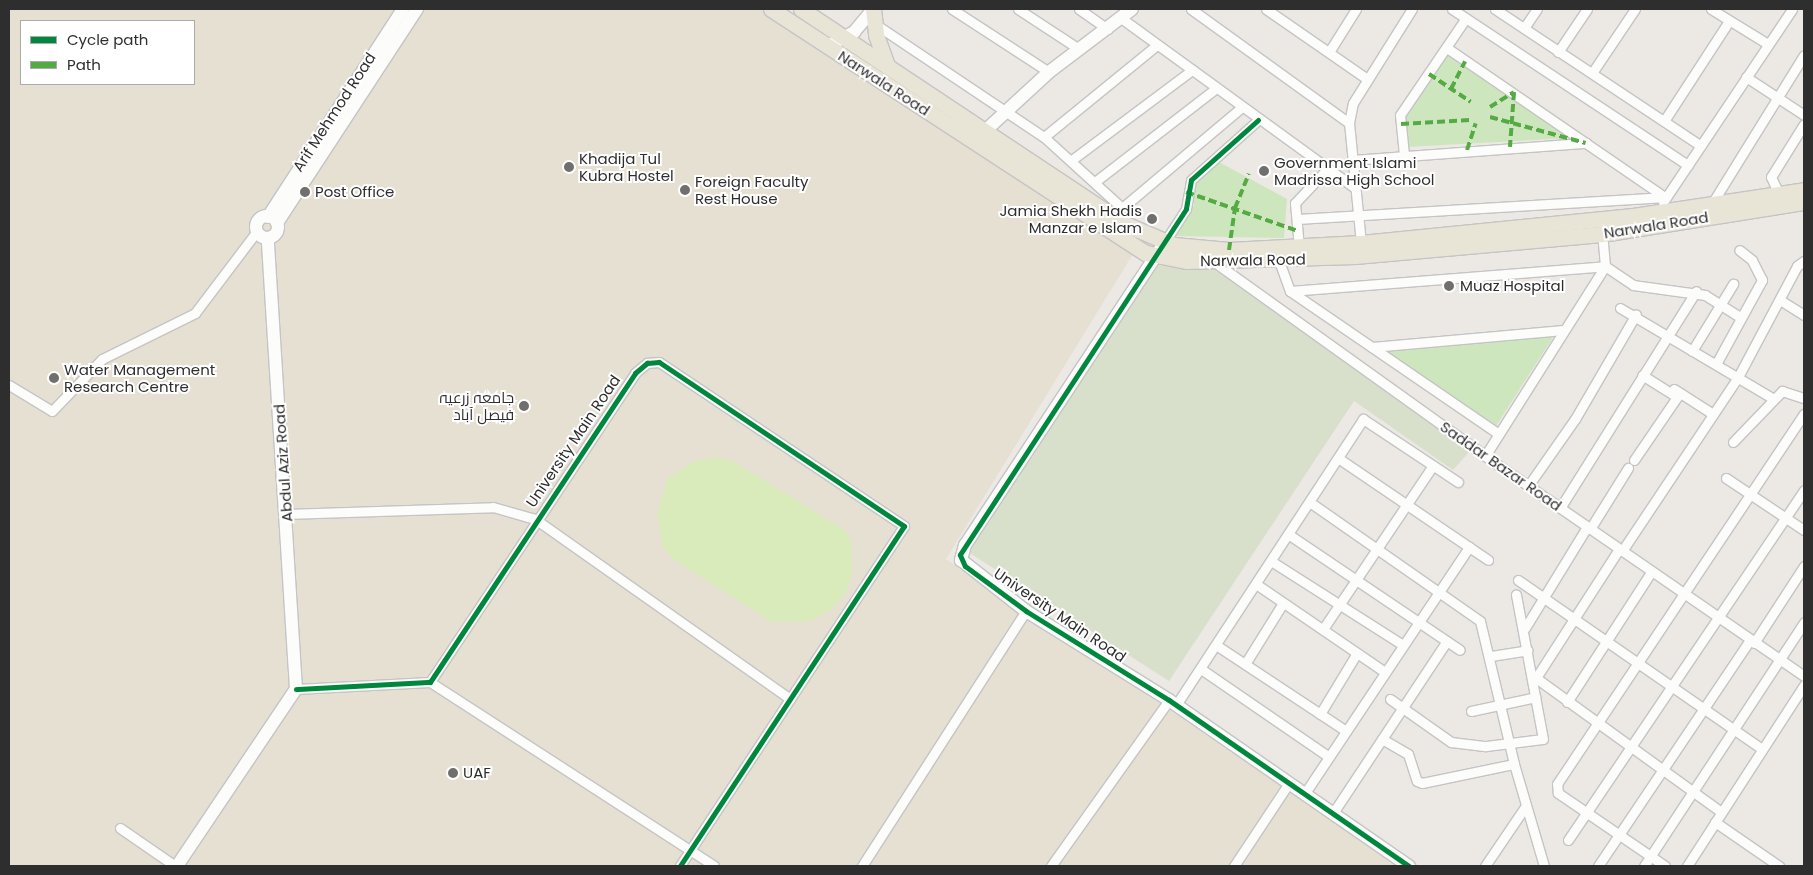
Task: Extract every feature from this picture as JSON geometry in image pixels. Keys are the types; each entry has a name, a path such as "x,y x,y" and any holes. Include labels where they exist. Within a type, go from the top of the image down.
{"main road":[{"name":"Narwala Road","path":"771,9 828,46 1160,249 1216,264 1279,261 1602,234 1711,205 1804,190"},
{"name":"Narwala Road","path":"801,9 1132,228 1160,249 1203,250 1361,243 1654,220 1804,202"},
{"path":"871,17 887,66"}],"street":[{"name":"Arif Mehmod Road","path":"272,220 338,104 395,31 402,9"},
{"path":"272,220 349,112 395,31 417,9"},
{"path":"953,9 1049,72"},
{"path":"1018,9 1080,49"},
{"path":"1079,9 1108,29"},
{"path":"985,131 1004,111 1049,72 1132,9"},
{"path":"1190,9 1348,123"},
{"path":"1266,9 1367,78"},
{"path":"1329,52 1356,9"},
{"path":"1361,243 1348,123 1353,103 1367,78 1412,9"},
{"path":"1452,9 1688,165"},
{"path":"1494,9 1701,146"},
{"path":"1524,28 1536,9"},
{"path":"1558,52 1587,9"},
{"path":"1592,73 1635,9"},
{"path":"1711,9 1768,44"},
{"path":"1654,220 1666,197 1792,9"},
{"path":"828,46 846,38 871,17 1073,159 1122,208 1242,107"},
{"path":"1121,18 1258,120 1355,188"},
{"path":"1404,154 1400,115 1466,18"},
{"path":"1664,121 1729,21"},
{"path":"1044,137 1157,45"},
{"path":"1447,48 1666,197"},
{"path":"1711,205 1804,55"},
{"path":"1073,159 1192,70"},
{"path":"1746,78 1804,115"},
{"path":"1096,181 1215,88"},
{"path":"338,104 349,112"},
{"path":"1160,249 1186,209 1191,180 1258,120"},
{"path":"1779,194 1771,177 1804,124"},
{"path":"1352,160 1404,154 1586,143"},
{"path":"1299,247 1295,203 1328,168"},
{"path":"1297,219 1666,197"},
{"path":"9,385 52,411 102,359 195,312 263,234 276,232 272,220"},
{"path":"263,234 258,221 272,220"},
{"name":"Abdul Aziz Road","path":"263,234 286,514 296,688"},
{"path":"1485,456 1605,266 1602,234"},
{"name":"University Main Road","path":"1160,249 960,554 965,566 1026,611 1173,703 1409,866"},
{"name":"Saddar Bazar Road","path":"1203,250 1216,264 1485,456 1804,676"},
{"path":"1716,364 1740,317 1762,280 1752,260 1739,250"},
{"path":"1279,261 1290,291 1499,434"},
{"path":"1721,812 1660,770 1536,678 1738,376 1804,261"},
{"path":"1290,291 1605,266 1633,285 1696,291 1740,317"},
{"path":"1692,351 1733,284"},
{"path":"1560,508 1696,291"},
{"path":"1780,300 1804,314"},
{"path":"1620,308 1636,314 1692,351 1738,376 1772,398"},
{"path":"1528,486 1574,419 1636,314"},
{"path":"1372,348 1563,330"},
{"name":"University Main Road","path":"430,682 534,519 635,373 647,363 659,362 904,526 790,699"},
{"path":"1634,460 1677,397 1642,375"},
{"path":"1653,375 1713,414"},
{"path":"1733,442 1772,398 1789,390 1804,398"},
{"path":"1665,866 1558,793 1557,784 1639,664 1683,594 1804,414"},
{"path":"1051,866 1173,703 1201,669 1288,534 1311,503 1362,419 1458,482"},
{"path":"1338,458 1488,560"},
{"path":"1322,630 1433,466"},
{"path":"1525,628 1628,468"},
{"path":"1726,478 1804,530"},
{"path":"1568,840 1672,683 1719,618 1804,490"},
{"path":"1311,503 1378,545 1480,620 1491,656 1509,744 1525,807 1544,866"},
{"path":"286,514 493,507 534,519 790,699 680,866"},
{"path":"1288,534 1357,578 1460,650"},
{"path":"1304,793 1469,547"},
{"path":"1271,561 1403,645"},
{"path":"1598,866 1702,705 1752,641 1804,566"},
{"path":"1567,702 1651,572"},
{"path":"1518,580 1639,664 1672,683 1762,749"},
{"path":"1256,584 1385,672"},
{"path":"1390,698 1451,742 1509,744 1544,739 1525,628 1516,594"},
{"path":"1245,664 1283,602"},
{"path":"862,866 1026,611"},
{"path":"1644,866 1804,622"},
{"path":"1333,813 1446,641"},
{"path":"1216,646 1346,731"},
{"path":"1491,656 1528,650"},
{"path":"1320,714 1358,653"},
{"path":"1201,669 1329,757"},
{"path":"120,828 176,866 296,688 430,682 714,866"},
{"path":"1687,866 1804,685"},
{"path":"1471,711 1536,697"},
{"path":"1382,739 1408,754 1417,781 1422,783 1514,764"},
{"path":"1234,866 1289,783"},
{"path":"1484,866 1525,807"},
{"path":"1715,822 1779,866"}],"shaded area":[{"name":"جامعہ زرعیہ فیصل آباد","path":"9,9 763,9 1133,254 946,559 1401,866 9,866"}],"green space":[{"path":"1447,54 1571,133 1569,138 1407,147 1405,115"},
{"path":"1217,161 1287,199 1284,238 1174,236 1194,205 1194,178"},
{"path":"1147,265 1211,267 1470,451 1453,470 1354,401 1169,681 968,552"},
{"path":"1559,328 1496,426 1371,345"},
{"path":"718,457 733,461 843,529 851,540 852,575 846,592 831,610 809,621 772,622 673,559 663,548 657,514 668,478 694,461"}],"marked path":[{"path":"1451,89 1465,61"},
{"path":"1429,74 1471,102"},
{"path":"1490,107 1514,92 1510,147"},
{"path":"1490,117 1586,143"},
{"path":"1401,124 1470,120"},
{"path":"1467,150 1476,123"},
{"path":"1229,250 1235,208 1249,174"},
{"path":"1186,192 1298,231"}],"cycle path":[{"path":"1258,120 1191,180 1186,209 960,555 965,566 1026,611 1169,700 1409,866"},
{"path":"296,689 430,682 635,373 647,363 659,362 904,526 680,866"}],"place":[{"name":"Khadija Tul Kubra Hostel","path":"569,167"},
{"name":"Government Islami Madrissa High School","path":"1264,171"},
{"name":"Foreign Faculty Rest House","path":"685,190"},
{"name":"Post Office","path":"305,192"},
{"name":"Jamia Shekh Hadis Manzar e Islam","path":"1152,219"},
{"name":"Muaz Hospital","path":"1449,286"},
{"name":"Water Management Research Centre","path":"54,378"},
{"name":"جامعہ زرعیہ فیصل آباد","path":"524,406"},
{"name":"UAF","path":"453,773"}]}
